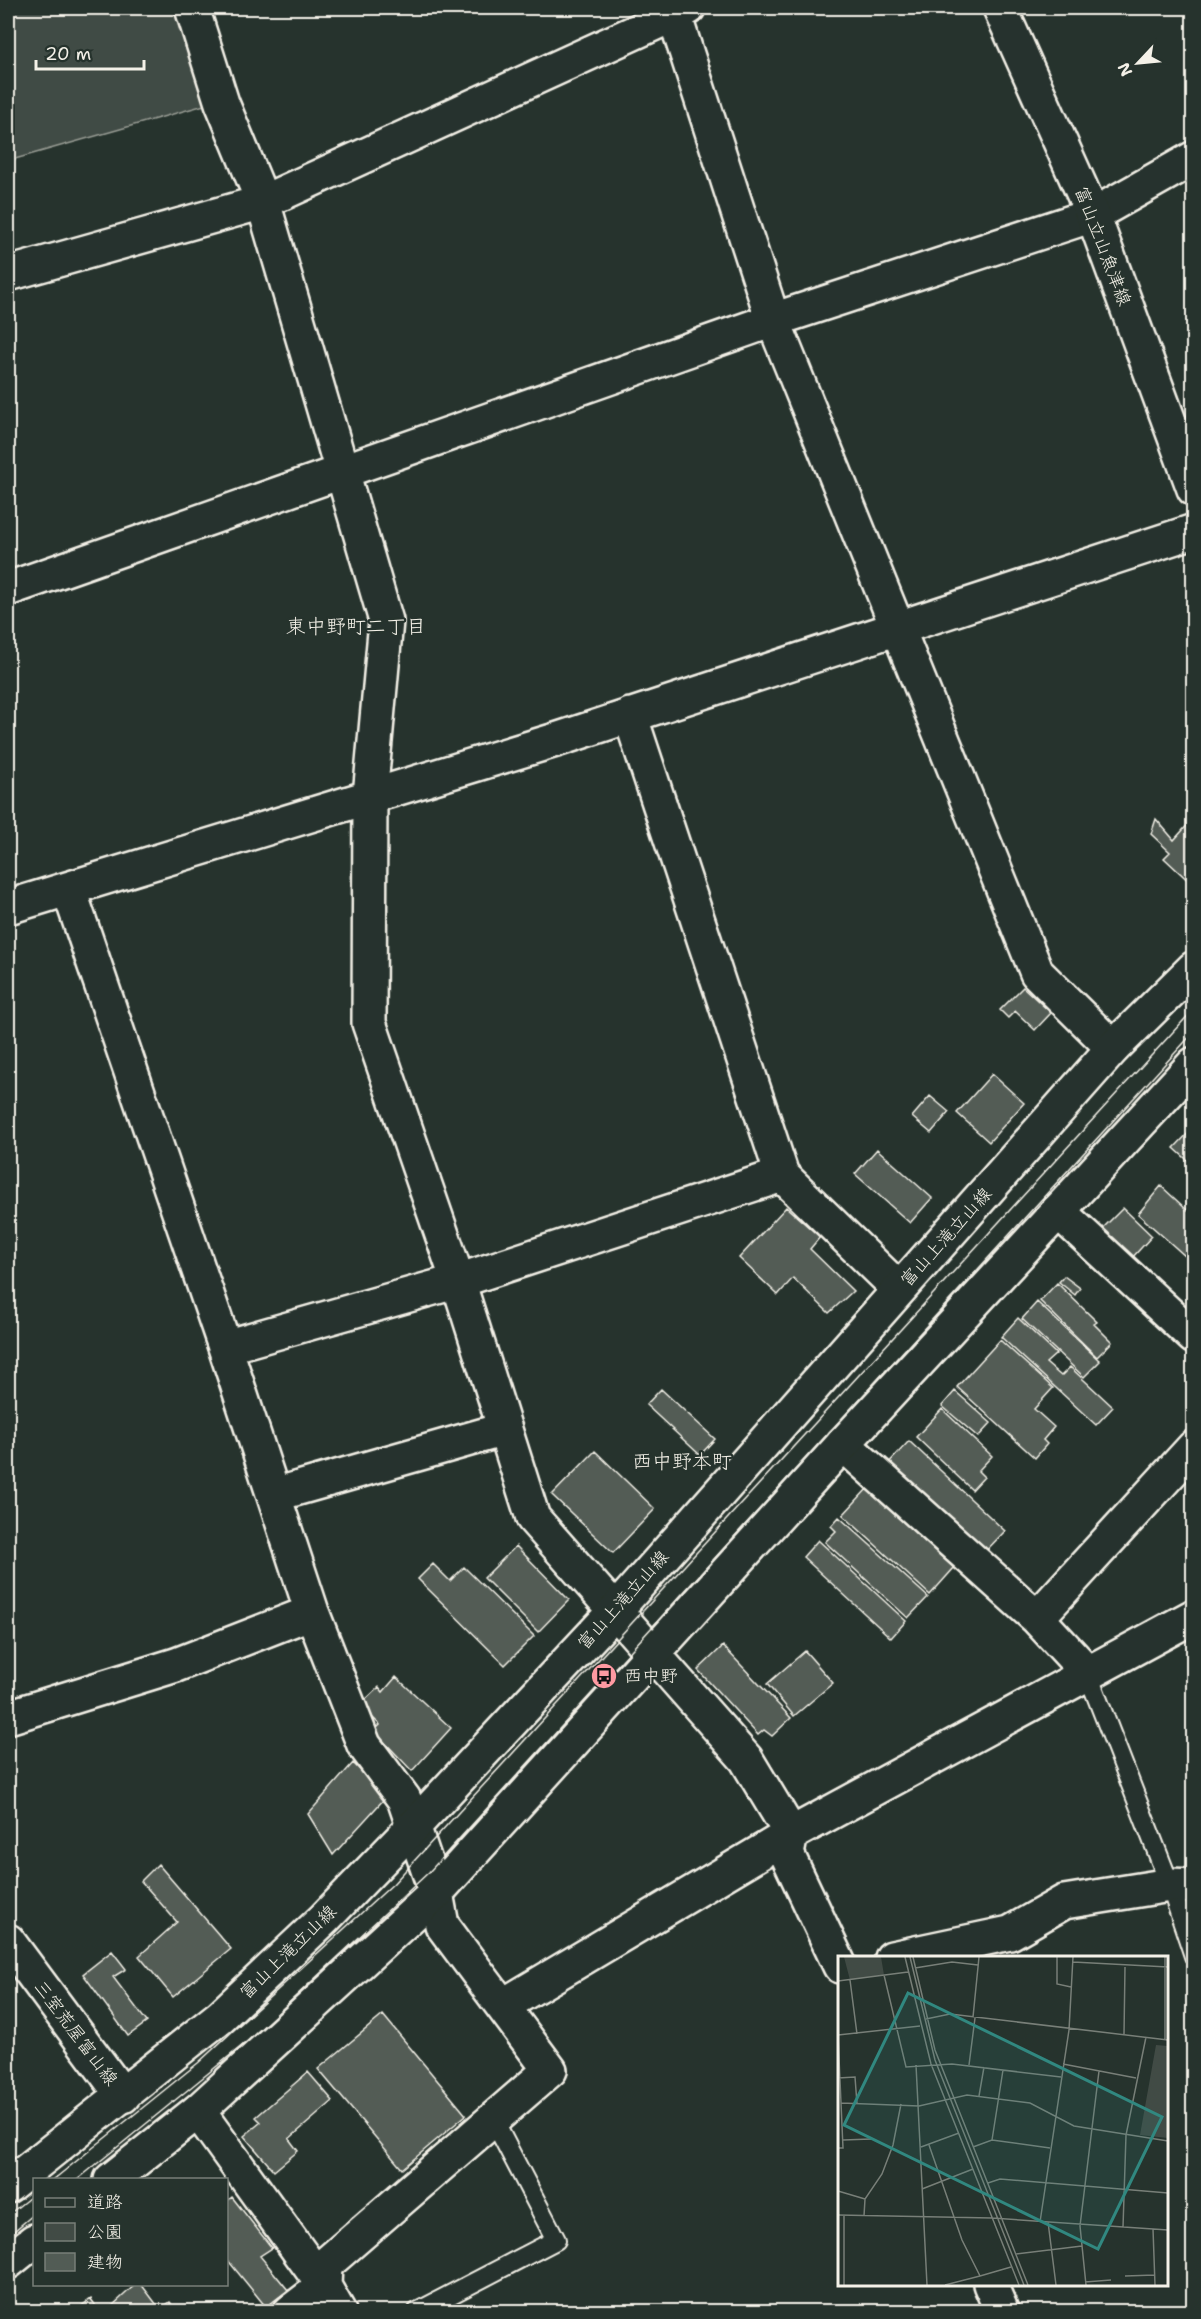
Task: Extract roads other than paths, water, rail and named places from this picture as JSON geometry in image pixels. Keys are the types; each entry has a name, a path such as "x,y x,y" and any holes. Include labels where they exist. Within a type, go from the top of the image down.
{"street":[{"path":"192,8 222,103 263,202 340,473 386,621 370,796 369,1023 458,1281 533,1518 746,1760 791,1834 787,1854 838,1962"},
{"name":"富山立山魚津線","path":"1000,8 1093,215 1191,471"},
{"path":"8,274 263,202 678,10 773,320 1037,973 1113,1048"},
{"path":"8,589 773,320 1093,215 1194,158"},
{"path":"8,907 630,715 1194,531"},
{"path":"630,715 782,1175 899,1289"},
{"path":"69,890 225,1347 312,1612 364,1744 404,1799 436,1893 442,1925 504,2005 550,2070 325,2265 331,2299"},
{"name":"富山上滝立山線","path":"8,2186 221,2016 324,1919 615,1611 1113,1048 1194,968"},
{"path":"114,2178 198,2111 436,1893 843,1444 1194,1064"},
{"path":"225,1347 458,1281 782,1175"},
{"path":"1058,1212 1194,1337"},
{"path":"274,1495 505,1429"},
{"path":"843,1444 1038,1618 1087,1672"},
{"path":"1038,1618 1194,1448"},
{"path":"8,1717 176,1665 312,1612"},
{"path":"504,2005 791,1834 1194,1616"},
{"path":"901,1956 1010,1933 1064,1902 1182,1886"},
{"name":"三室荒屋富山線","path":"8,1941 123,2096"},
{"path":"198,2111 331,2299"},
{"path":"8,2262 33,2242"},
{"path":"290,2312 331,2299"}],"lane":[{"path":"1087,1672 1182,1886 1194,1956"},
{"path":"417,2312 556,2240 493,2118"}],"tram line":[{"path":"55,2178 198,2063 393,1884 1194,1009"},
{"path":"79,2178 249,2040 429,1872 1194,1032"},
{"path":"8,2215 33,2195"},
{"path":"8,2236 33,2215"}],"place":[{"name":"西中野","path":"604,1676"}],"district":[{"name":"東中野町二丁目","path":"356,626"},
{"name":"西中野本町","path":"682,1461"}]}
